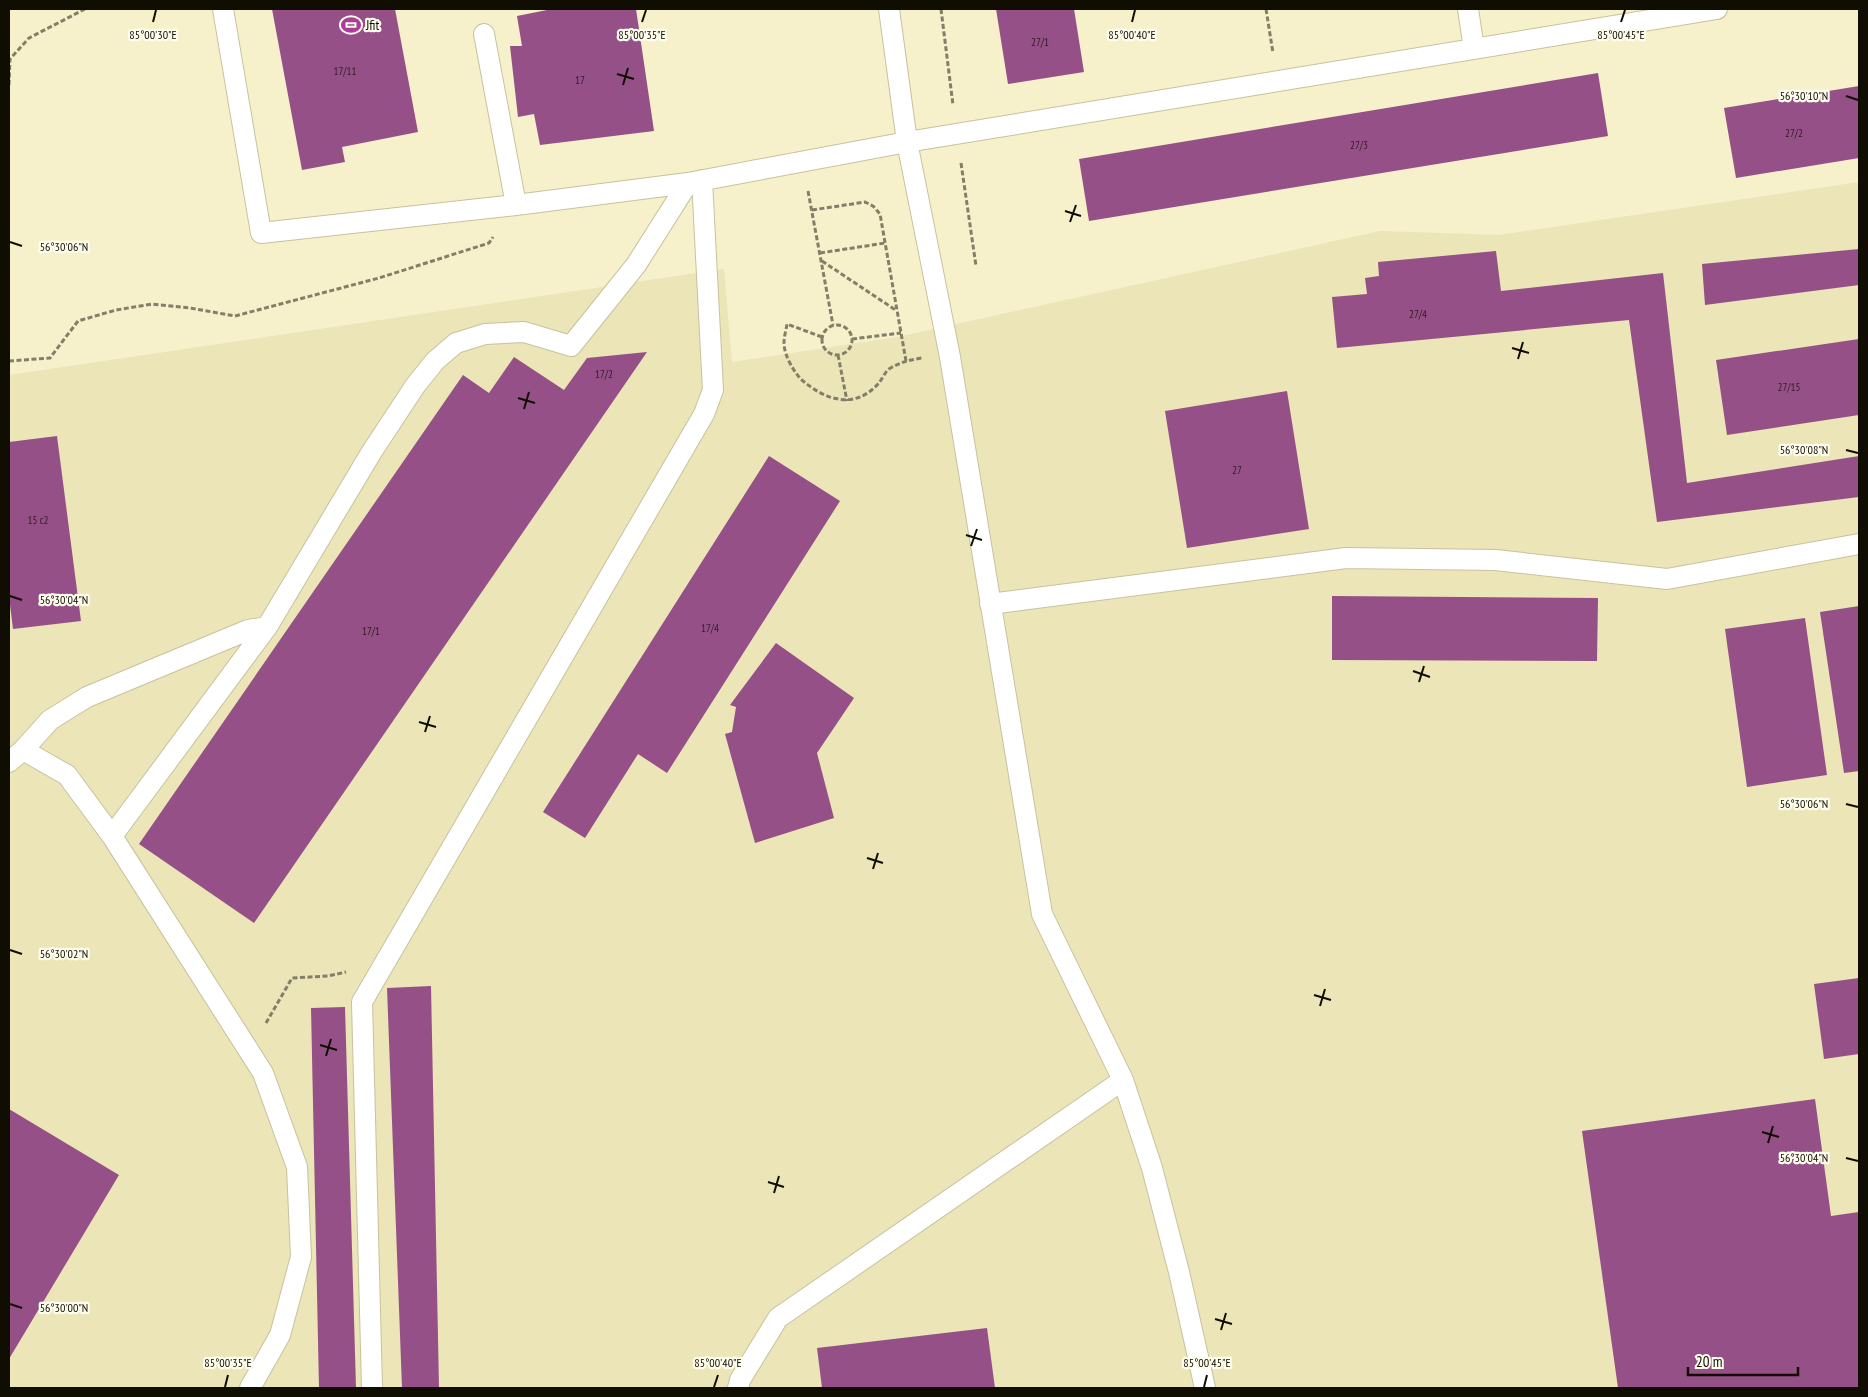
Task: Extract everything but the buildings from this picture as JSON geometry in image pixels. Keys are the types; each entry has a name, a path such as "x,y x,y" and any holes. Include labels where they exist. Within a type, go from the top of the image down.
{"lane":[{"path":"223,9 262,233 516,205 695,181 907,142 1717,9"},
{"path":"889,9 907,142 950,354 1042,914 1123,1080 1152,1168 1179,1272 1205,1388"},
{"path":"1468,9 1474,50"},
{"path":"484,34 516,205"},
{"path":"112,836 267,627 371,453 415,386 435,361 456,343 484,334 524,332 571,346 636,266 695,181"},
{"path":"372,1388 362,1002 704,414 713,390 695,181"},
{"path":"990,604 1346,558 1495,560 1667,579 1859,544"},
{"path":"250,1388 280,1335 301,1257 297,1167 263,1073 112,836 66,775 16,756 50,720 87,696 248,630 267,627"},
{"path":"738,1388 740,1380 778,1318 1123,1080"}],"path":[{"path":"9,85 10,59 29,38 84,9"},
{"path":"1266,9 1278,81"},
{"path":"803,160 833,325"},
{"path":"812,210 865,202 880,214 906,361"},
{"path":"9,362 50,358 78,321 116,310 152,304 235,316 380,278 489,243 516,205"},
{"path":"820,253 885,243"},
{"path":"821,261 897,311"},
{"path":"822,337 787,324 784,344 790,362 798,377 813,389 832,398 847,401 863,396 878,384 888,370 906,361 950,354"},
{"path":"833,325 845,327 852,339 847,350 838,354 826,351 822,342 822,337 828,328 833,325"},
{"path":"852,339 901,332"},
{"path":"838,354 847,401"},
{"path":"250,1052 292,978 328,976 385,965"}],"shaded area":[{"path":"1859,182 1859,1388 9,1388 9,375 724,269 732,362 897,337 1380,231 1499,235"}],"place":[{"name":"Jfit","path":"351,25"}]}
